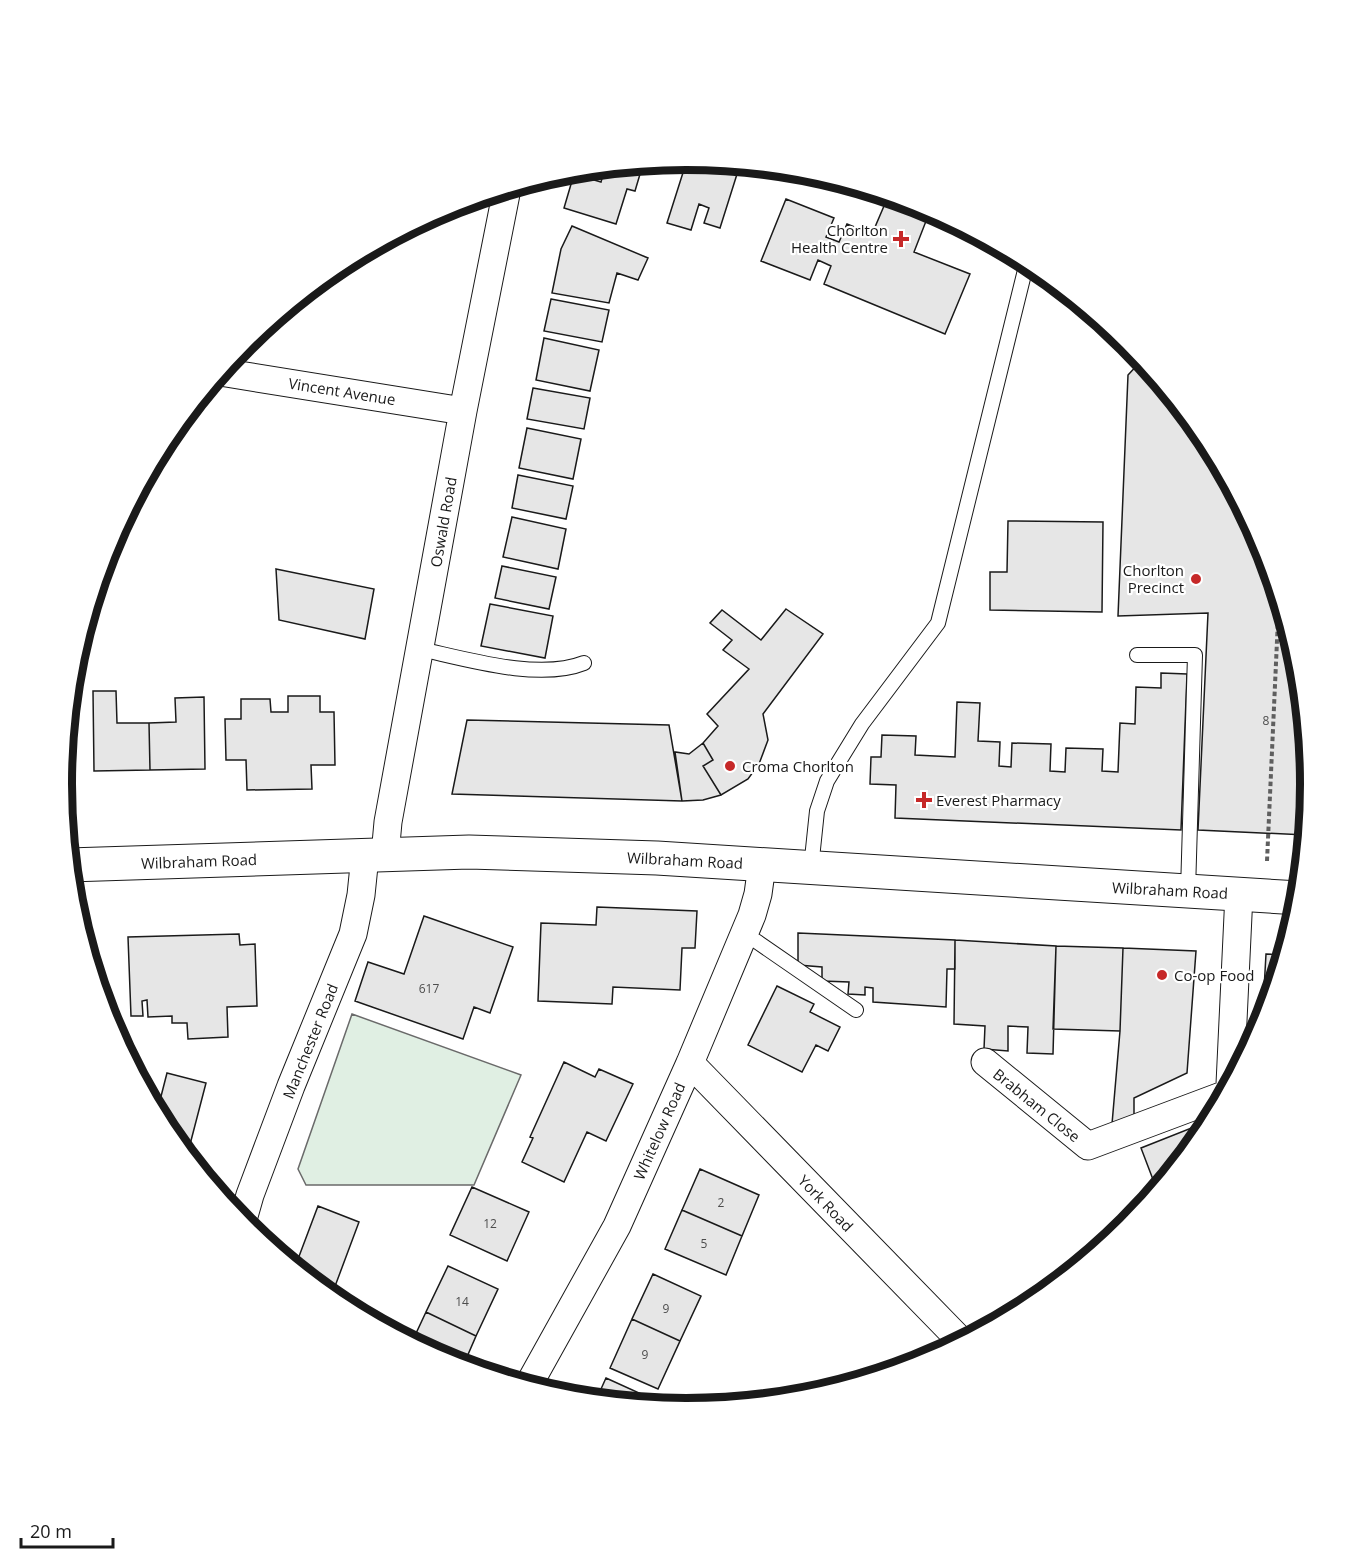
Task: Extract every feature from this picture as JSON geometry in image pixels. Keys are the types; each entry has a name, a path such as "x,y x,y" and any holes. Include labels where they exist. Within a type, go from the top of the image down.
{"highway":[{"name":"Wilbraham Road","path":"77,865 469,852 657,858 1289,897"}],"street":[{"name":"Oswald Road","path":"375,856 388,822 463,411 505,198"},
{"name":"Vincent Avenue","path":"229,373 463,411"},
{"name":"Manchester Road","path":"245,1211 287,1097 353,934 361,895 375,856"},
{"name":"Whitelow Road","path":"532,1378 617,1226 690,1063 743,936 758,894 762,865"},
{"path":"1231,1067 1239,894"},
{"name":"Brabham Close","path":"985,1062 1088,1146 1213,1099"},
{"name":"York Road","path":"690,1063 956,1336"}],"lane":[{"path":"811,867 817,811 827,781 862,724 939,623 1025,272"},
{"path":"420,649 510,668 569,669 584,663"},
{"path":"1137,655 1195,655 1188,891"},
{"path":"743,936 756,941 856,1010"}],"path":[{"path":"1267,861 1278,621"}],"green space":[{"path":"352,1014 521,1075 474,1185 306,1185 298,1169"}],"building":[{"path":"684,170 738,172 720,228 704,223 709,208 699,204 691,230 667,223"},
{"path":"641,172 635,191 627,189 616,224 564,208 572,181 588,178 601,182 603,176"},
{"path":"786,199 834,218 826,237 839,242 847,224 872,234 885,204 927,219 914,252 970,274 945,334 824,284 831,266 818,260 810,280 761,261"},
{"path":"572,226 648,258 638,280 617,273 609,303 552,293 561,249"},
{"path":"551,299 609,310 602,342 544,331"},
{"path":"544,338 599,350 590,391 536,380"},
{"name":"Chorlton Precinct","path":"1136,367 1173,410 1197,443 1237,512 1253,549 1279,625 1295,704 1300,784 1298,835 1198,830 1208,613 1118,616 1128,375"},
{"path":"533,388 590,398 584,429 527,419"},
{"path":"527,428 581,439 573,479 519,468"},
{"path":"518,475 573,486 566,519 512,508"},
{"path":"512,517 566,529 558,569 503,557"},
{"path":"1008,521 1103,522 1102,612 990,610 990,572 1007,572"},
{"path":"502,566 556,577 549,609 495,598"},
{"path":"276,569 374,589 365,639 279,620"},
{"path":"490,604 553,616 545,658 481,646"},
{"path":"786,609 823,634 763,714 768,740 759,764 748,779 721,795 703,766 713,760 703,743 718,726 707,714 749,669 723,650 732,640 710,623 722,610 761,640"},
{"path":"1161,673 1187,674 1181,830 895,818 896,785 870,784 871,757 881,757 882,735 916,736 915,755 955,757 957,702 980,703 978,741 1000,742 999,766 1011,767 1012,743 1051,744 1050,771 1065,772 1066,748 1103,749 1102,771 1118,772 1120,723 1135,724 1136,687 1161,688"},
{"path":"93,691 116,691 117,723 149,723 150,770 94,771"},
{"path":"288,696 320,696 320,712 334,712 335,765 311,765 312,789 247,790 246,760 226,760 225,719 241,719 241,699 270,699 271,712 288,712"},
{"path":"204,697 205,769 150,770 149,723 176,722 175,698"},
{"path":"467,720 669,725 682,801 452,794"},
{"path":"74,730 75,771 72,771"},
{"path":"703,743 713,760 703,766 721,795 703,800 682,801 675,752 689,754"},
{"path":"597,907 697,911 695,948 682,948 680,990 613,987 612,1004 538,1001 541,923 596,925"},
{"path":"424,916 513,947 490,1013 474,1007 463,1039 355,1001 368,962 404,974"},
{"path":"798,933 955,940 955,969 947,969 946,1007 873,1002 873,988 865,987 865,995 848,994 849,982 822,981 822,967 798,965"},
{"path":"239,934 240,945 255,944 257,1006 227,1007 228,1037 188,1039 187,1023 172,1023 172,1016 148,1017 147,1000 142,1001 143,1016 131,1016 128,937"},
{"path":"955,940 1056,946 1053,1054 1027,1053 1028,1027 1008,1026 1008,1051 984,1049 985,1026 954,1024"},
{"path":"1056,946 1123,948 1120,1031 1053,1029"},
{"path":"1123,948 1196,951 1187,1073 1134,1098 1134,1117 1112,1124 1120,1031"},
{"path":"1266,954 1275,955 1267,981 1264,989"},
{"path":"777,986 814,1004 810,1012 840,1027 828,1051 816,1045 802,1072 748,1045"},
{"path":"564,1062 595,1077 599,1069 633,1084 606,1141 587,1132 564,1182 522,1162 533,1138 530,1137"},
{"path":"167,1073 206,1083 190,1145 175,1125 160,1101"},
{"path":"1196,1126 1154,1182 1141,1148"},
{"path":"700,1169 759,1195 742,1236 682,1210"},
{"path":"472,1187 529,1212 507,1261 450,1235"},
{"path":"318,1206 359,1222 335,1287 298,1260"},
{"path":"682,1210 742,1236 726,1275 665,1249"},
{"path":"448,1266 498,1289 476,1336 426,1312"},
{"path":"653,1274 701,1296 680,1341 632,1319"},
{"path":"426,1312 476,1336 467,1357 415,1335"},
{"path":"632,1319 680,1341 658,1389 610,1368"},
{"path":"606,1378 648,1397 606,1393 600,1392"}],"place":[{"name":"Chorlton Health Centre","path":"901,239"},
{"name":"Chorlton Precinct","path":"1196,579"},
{"name":"Croma Chorlton","path":"730,766"},
{"name":"Everest Pharmacy","path":"924,800"},
{"name":"Co-op Food","path":"1162,975"}]}
